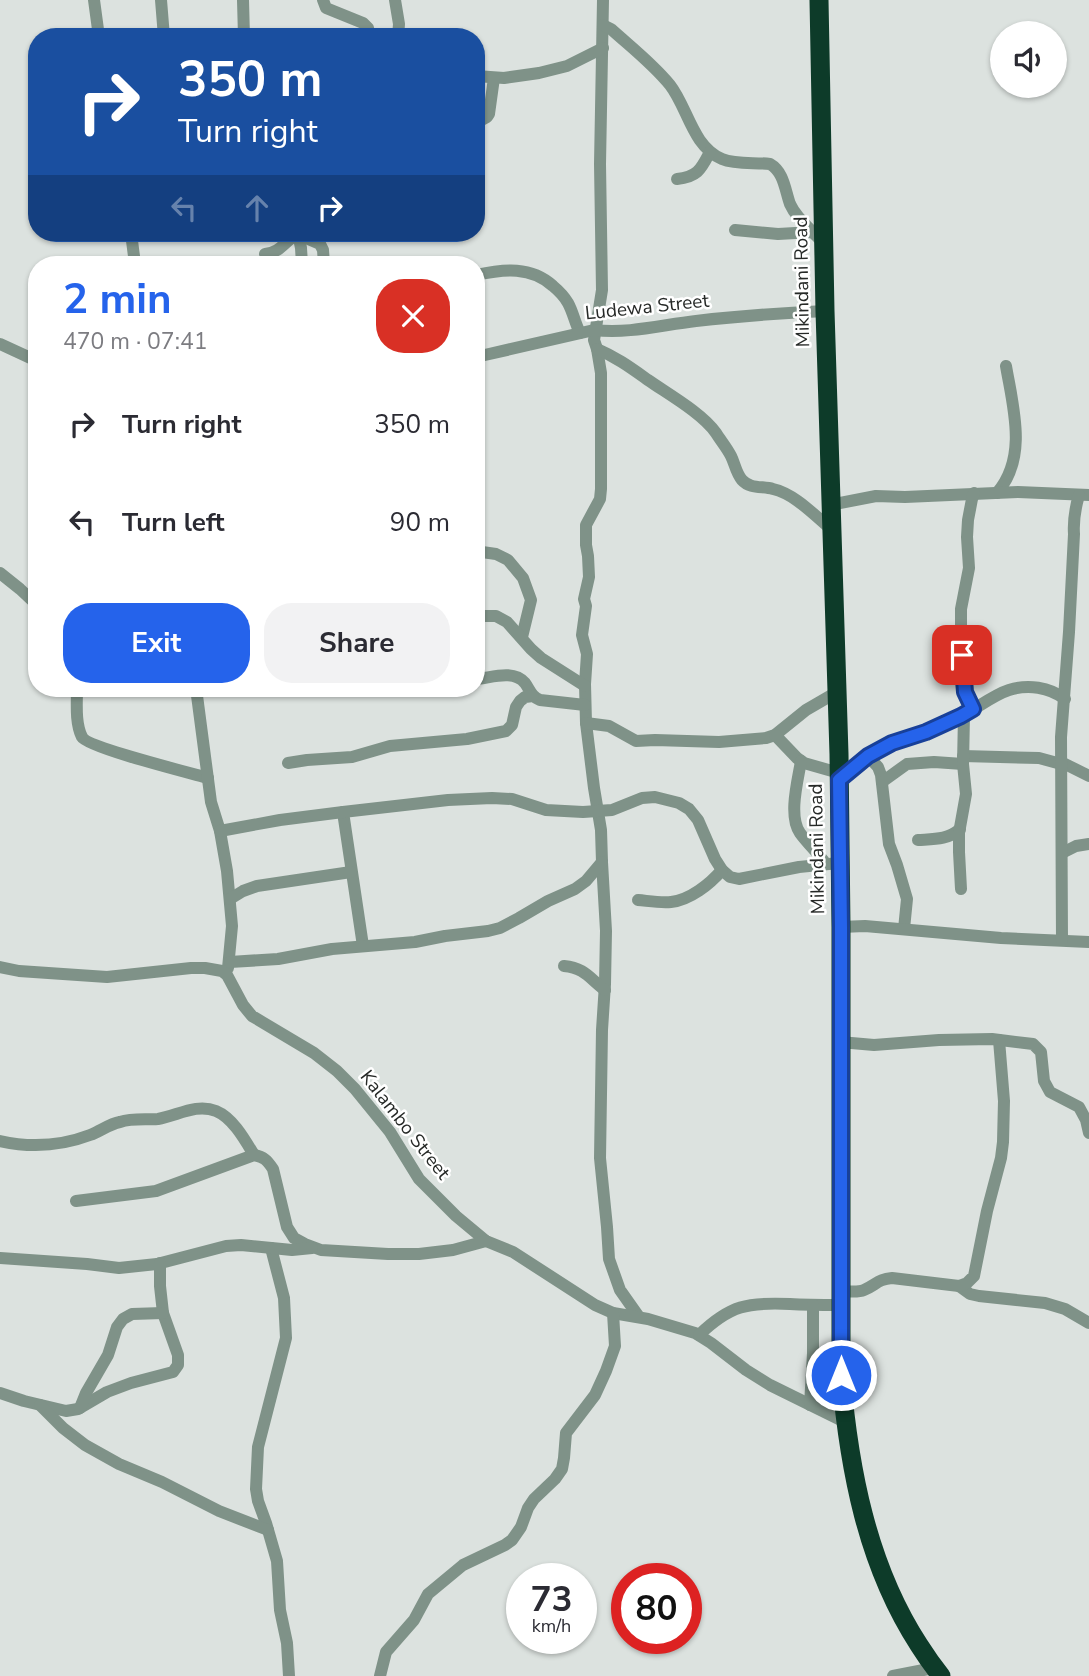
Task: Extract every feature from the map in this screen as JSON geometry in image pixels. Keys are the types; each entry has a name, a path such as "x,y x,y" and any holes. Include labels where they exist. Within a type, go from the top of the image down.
{"highway":[{"name":"Mikindani Road","path":"819,0 819,238 825,311 839,777 833,863 841,927 841,1375 845,1422 866,1529 900,1614 937,1672"}],"street":[{"path":"94,0 98,28"},
{"path":"161,0 163,28"},
{"path":"243,0 244,28"},
{"path":"323,0 326,8 363,23 368,28"},
{"path":"395,0 399,28"},
{"path":"603,0 600,164 602,279 599,312 594,330 601,373 601,489 600,499 586,525 589,584 584,599 586,606 582,635 587,654 586,723 601,830 606,931 600,1148 609,1259 620,1290 639,1317"},
{"path":"603,25 611,29 663,77 684,107 695,134 710,152 728,161 774,166 780,174 793,209 819,238"},
{"path":"485,77 524,76 567,66 603,48"},
{"path":"485,118 489,114 494,78"},
{"path":"677,179 692,177 697,173 710,152"},
{"path":"735,230 819,238"},
{"path":"265,254 277,251 286,242"},
{"path":"485,273 516,270 539,276 563,296 580,333"},
{"name":"Ludewa Street","path":"485,355 594,330 631,331 694,321 825,311"},
{"path":"0,344 28,356"},
{"path":"597,349 627,364 702,419 716,434 742,480 748,485 781,491 831,529"},
{"path":"997,493 1009,477 1015,440 1014,409 1006,366"},
{"path":"830,505 876,496 975,493 1084,495 1074,512 1061,737 1062,940"},
{"path":"961,888 960,829 966,794 963,760 969,712 965,692 961,609 969,568 968,520 975,493"},
{"path":"485,552 508,560 523,578 531,600 522,637"},
{"path":"0,573 28,597"},
{"path":"485,616 496,616 507,622 541,658 585,687"},
{"path":"485,678 505,675 515,677 522,680 533,696 540,700 585,705"},
{"path":"775,735 801,761 839,777 892,743 926,732 1006,691 1044,688 1065,699"},
{"path":"586,723 610,726 636,741 719,742 766,738 775,735 806,710 837,692"},
{"path":"288,763 352,757 390,747 467,740 506,731 511,728 520,701 533,696"},
{"path":"77,697 78,720 86,742 208,778"},
{"path":"197,697 211,802 220,831 230,899 232,926 228,968"},
{"path":"868,756 878,767 889,844 907,899 904,929"},
{"path":"882,782 907,764 963,760 1039,758 1061,763 1089,776"},
{"path":"801,761 795,799 796,823 799,832 833,863"},
{"path":"220,831 280,820 448,800 512,799 547,810 570,812 611,810 647,797 667,799 689,808 698,820 715,859 730,877 738,879 833,863"},
{"path":"343,812 363,946"},
{"path":"918,840 944,838 960,829"},
{"path":"1062,853 1076,846 1089,844"},
{"path":"0,967 19,971 116,977 169,970 228,968 363,946 415,942 488,931 500,928 575,889 586,881 602,862"},
{"path":"638,900 681,900 713,880 722,870"},
{"path":"230,899 257,886 351,872"},
{"path":"841,927 865,926 1001,938 1089,942"},
{"path":"564,967 584,971 605,990"},
{"name":"Kalambo Street","path":"228,968 243,1005 252,1016 314,1053 337,1071 390,1132 419,1179 486,1241 513,1252 595,1305 613,1313 670,1324 699,1335 762,1380 845,1422"},
{"path":"840,1042 874,1045 939,1040 999,1040 1033,1044 1037,1046 1042,1057 1044,1081 1050,1092 1079,1107 1089,1133"},
{"path":"699,1335 717,1318 745,1305 813,1305 866,1289 882,1279 892,1278 959,1286 967,1283 974,1276 1001,1158 1004,1101 999,1040"},
{"path":"0,1141 54,1145 88,1136 111,1124 158,1119 196,1108 216,1111 224,1116 246,1141 254,1156"},
{"path":"76,1201 156,1191 254,1156 262,1157 273,1169 287,1227 294,1238 321,1250 419,1254 453,1250 486,1241"},
{"path":"0,1258 120,1268 160,1263 241,1245 292,1250 316,1248"},
{"path":"271,1248 284,1298 286,1338 258,1447 256,1466 258,1501 276,1561 289,1676"},
{"path":"0,1393 66,1411 80,1408 107,1392 167,1374 177,1368 178,1355 163,1313 160,1263"},
{"path":"959,1286 970,1294 979,1296 1045,1303 1065,1309 1089,1323"},
{"path":"810,1405 813,1305"},
{"path":"80,1408 108,1355 117,1327 123,1319 132,1314 163,1313"},
{"path":"380,1676 386,1652 414,1620 428,1594 463,1565 512,1540 534,1499 562,1469 566,1433 595,1395 606,1371 614,1346 613,1313"},
{"path":"40,1405 85,1445 119,1464 219,1511 268,1530"},
{"path":"893,1676 937,1672"}],"route":[{"path":"841,1375 839,780 868,756 892,743 926,732 973,709 965,692 962,655"}]}
